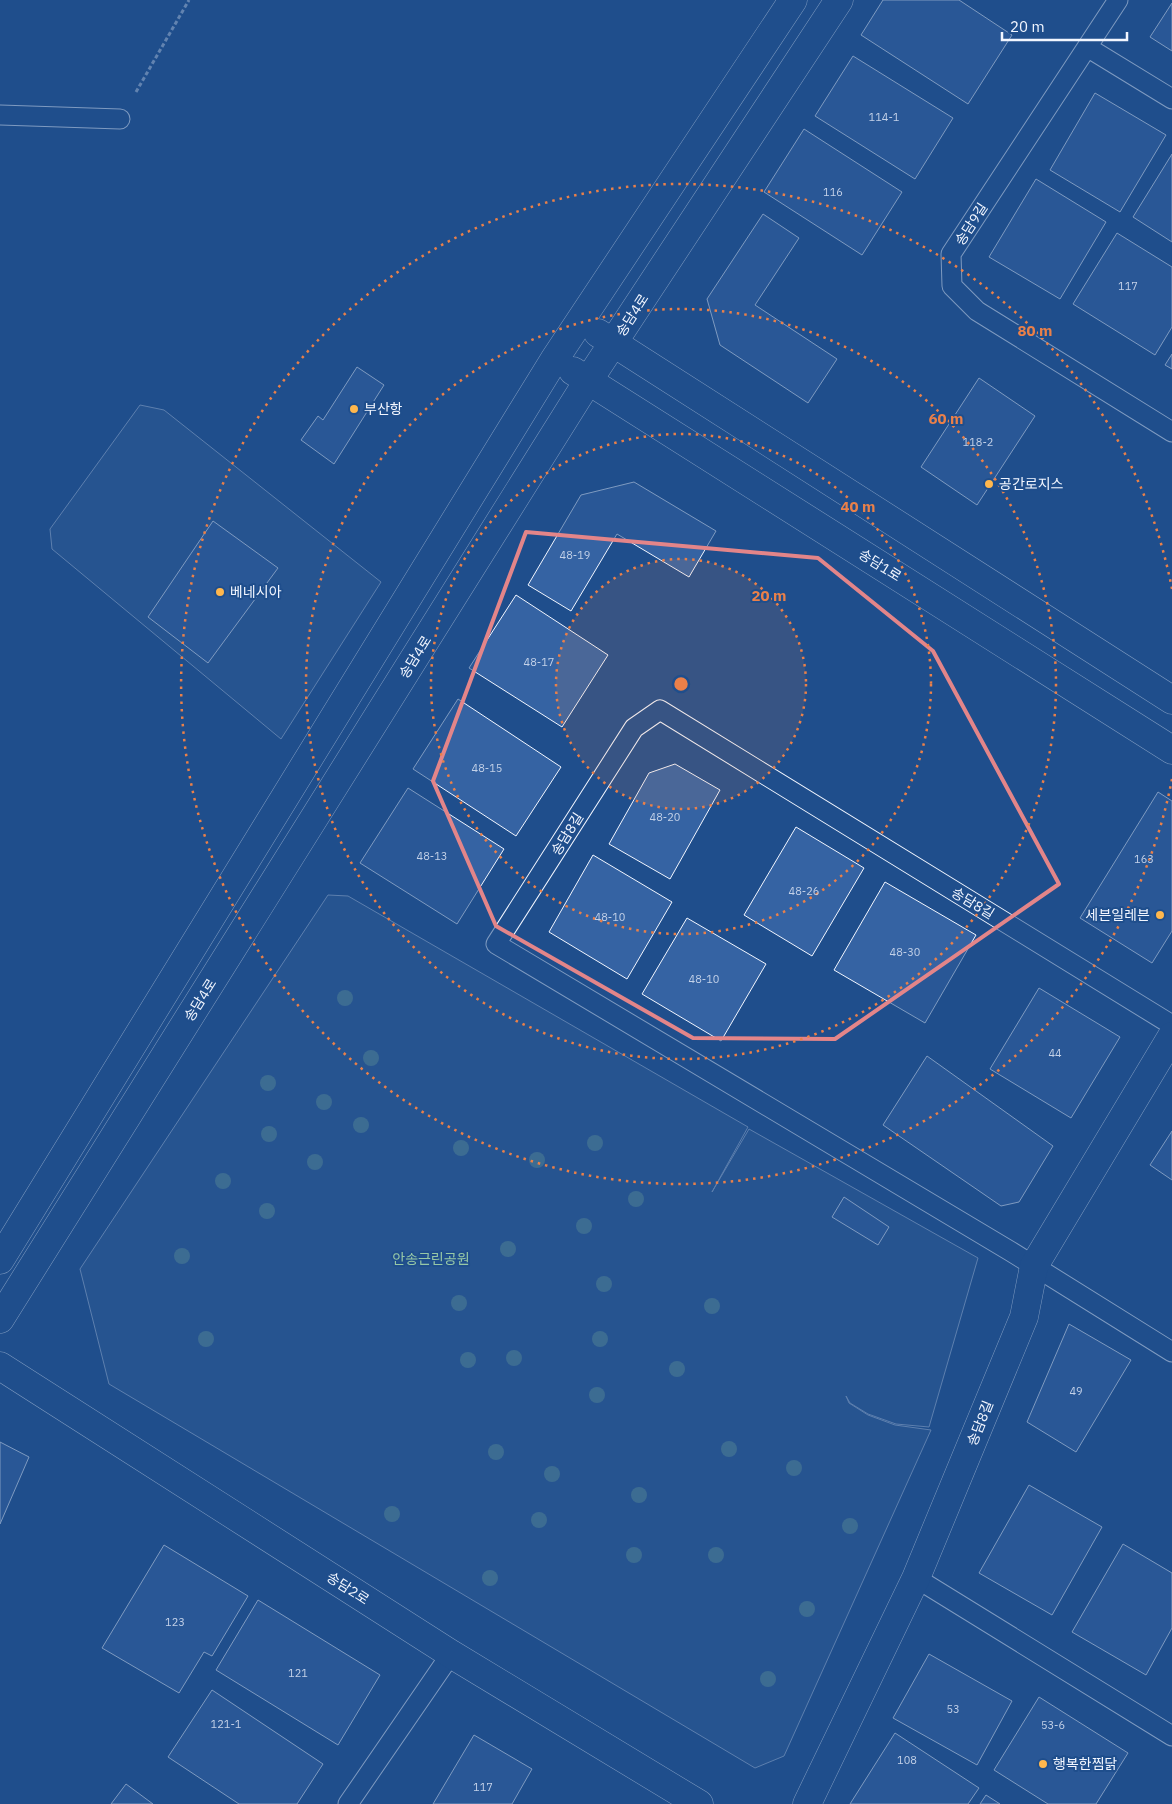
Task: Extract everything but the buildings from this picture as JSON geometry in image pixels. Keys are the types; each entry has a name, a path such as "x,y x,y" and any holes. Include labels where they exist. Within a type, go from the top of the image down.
{"main road":[{"path":"0,1260 554,360 793,0"},
{"name":"송담4로","path":"0,1319 588,380 839,0"},
{"path":"580,322 1172,700"},
{"name":"송담1로","path":"554,360 1172,750"},
{"name":"송담8길","path":"807,1804 916,1578 1024,1317 1034,1266 1172,1036"},
{"name":"송담2로","path":"0,1366 451,1654 699,1804"}],"lane":[{"name":"송담9길","path":"1118,0 951,254 952,286 977,311 1172,432"},
{"path":"1087,47 1172,99"},
{"path":"0,115 120,119"},
{"name":"송담8길","path":"1172,1024 660,710 634,728 496,944 1034,1266 1172,1352"},
{"path":"916,1578 1172,1736"},
{"path":"348,1804 451,1654"}],"path":[{"path":"120,119 189,0"}],"highlighted area":[{"path":"526,532 818,558 933,651 1059,884 835,1039 693,1038 496,926 433,781"}],"shaded area":[{"path":"140,405 164,410 381,582 281,739 52,549 50,529"},
{"name":"안송근린공원","path":"328,895 348,896 748,1127 712,1192 749,1129 978,1258 929,1427 896,1424 868,1414 850,1403 846,1396 849,1403 868,1415 895,1425 931,1430 784,1756 755,1768 109,1384 80,1269"}],"place":[{"name":"부산항","path":"354,409"},
{"name":"공간로지스","path":"989,484"},
{"name":"베네시아","path":"220,592"},
{"name":"세븐일레븐","path":"1160,915"},
{"name":"행복한찜닭","path":"1043,1764"}]}
